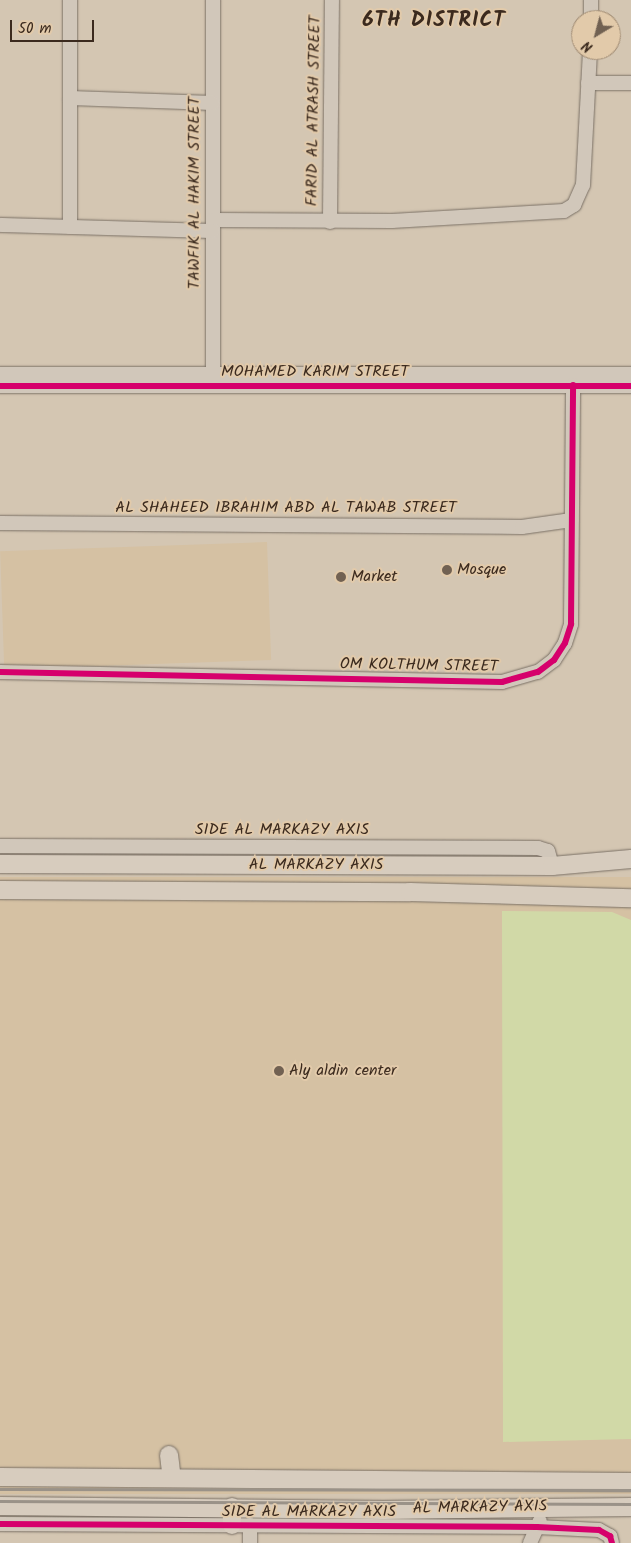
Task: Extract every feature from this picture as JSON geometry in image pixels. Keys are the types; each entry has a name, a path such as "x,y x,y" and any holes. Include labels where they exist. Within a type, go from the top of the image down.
{"main road":[{"name":"AL MARKAZY AXIS","path":"0,864 552,866 631,858"},
{"path":"24,864 18,877 24,890"},
{"name":"AL MARKAZY AXIS","path":"0,890 410,892 631,898"},
{"path":"169,1455 172,1478"},
{"name":"AL MARKAZY AXIS","path":"0,1477 631,1482"},
{"name":"AL MARKAZY AXIS","path":"0,1506 631,1507"},
{"path":"232,1507 232,1525"}],"street":[{"path":"70,0 70,227"},
{"name":"TAWFIK AL HAKIM STREET","path":"212,0 213,380"},
{"name":"FARID AL ATRASH STREET","path":"330,222 332,0"},
{"path":"0,225 70,227 213,226 564,211 574,205 583,185 589,60"},
{"path":"588,83 631,83"},
{"path":"70,98 213,104"},
{"name":"MOHAMED KARIM STREET","path":"0,374 213,380 631,386"},
{"name":"MOHAMED KARIM STREET","path":"0,386 213,380 631,374"},
{"name":"OM KOLTHUM STREET","path":"0,672 482,681 520,679 538,672 554,660 565,643 572,611 573,385"},
{"name":"AL SHAHEED IBRAHIM ABD AL TAWAB STREET","path":"0,524 522,527 572,520"},
{"name":"SIDE AL MARKAZY AXIS","path":"0,846 538,848 548,851 552,866"},
{"path":"530,1543 543,1507"},
{"name":"SIDE AL MARKAZY AXIS","path":"0,1524 537,1527 600,1530 612,1542"},
{"path":"250,1525 250,1543"}],"shaded area":[{"path":"267,542 271,660 4,669 0,551"},
{"path":"0,877 631,877 631,1494 0,1494"}],"green space":[{"path":"502,911 612,912 631,920 631,1439 503,1442"}],"railway":[{"path":"0,1489 631,1490"},
{"path":"0,1501 631,1504"}],"cycle path":[{"path":"0,672 502,682 538,672 554,660 565,643 571,624 573,385"},
{"path":"0,386 631,386"},
{"path":"0,1524 537,1527 599,1530 610,1536 612,1543"}],"place":[{"name":"Mosque","path":"447,570"},
{"name":"Market","path":"341,577"},
{"name":"Aly aldin center","path":"279,1071"}],"district":[{"name":"6TH DISTRICT","path":"434,21"}]}
